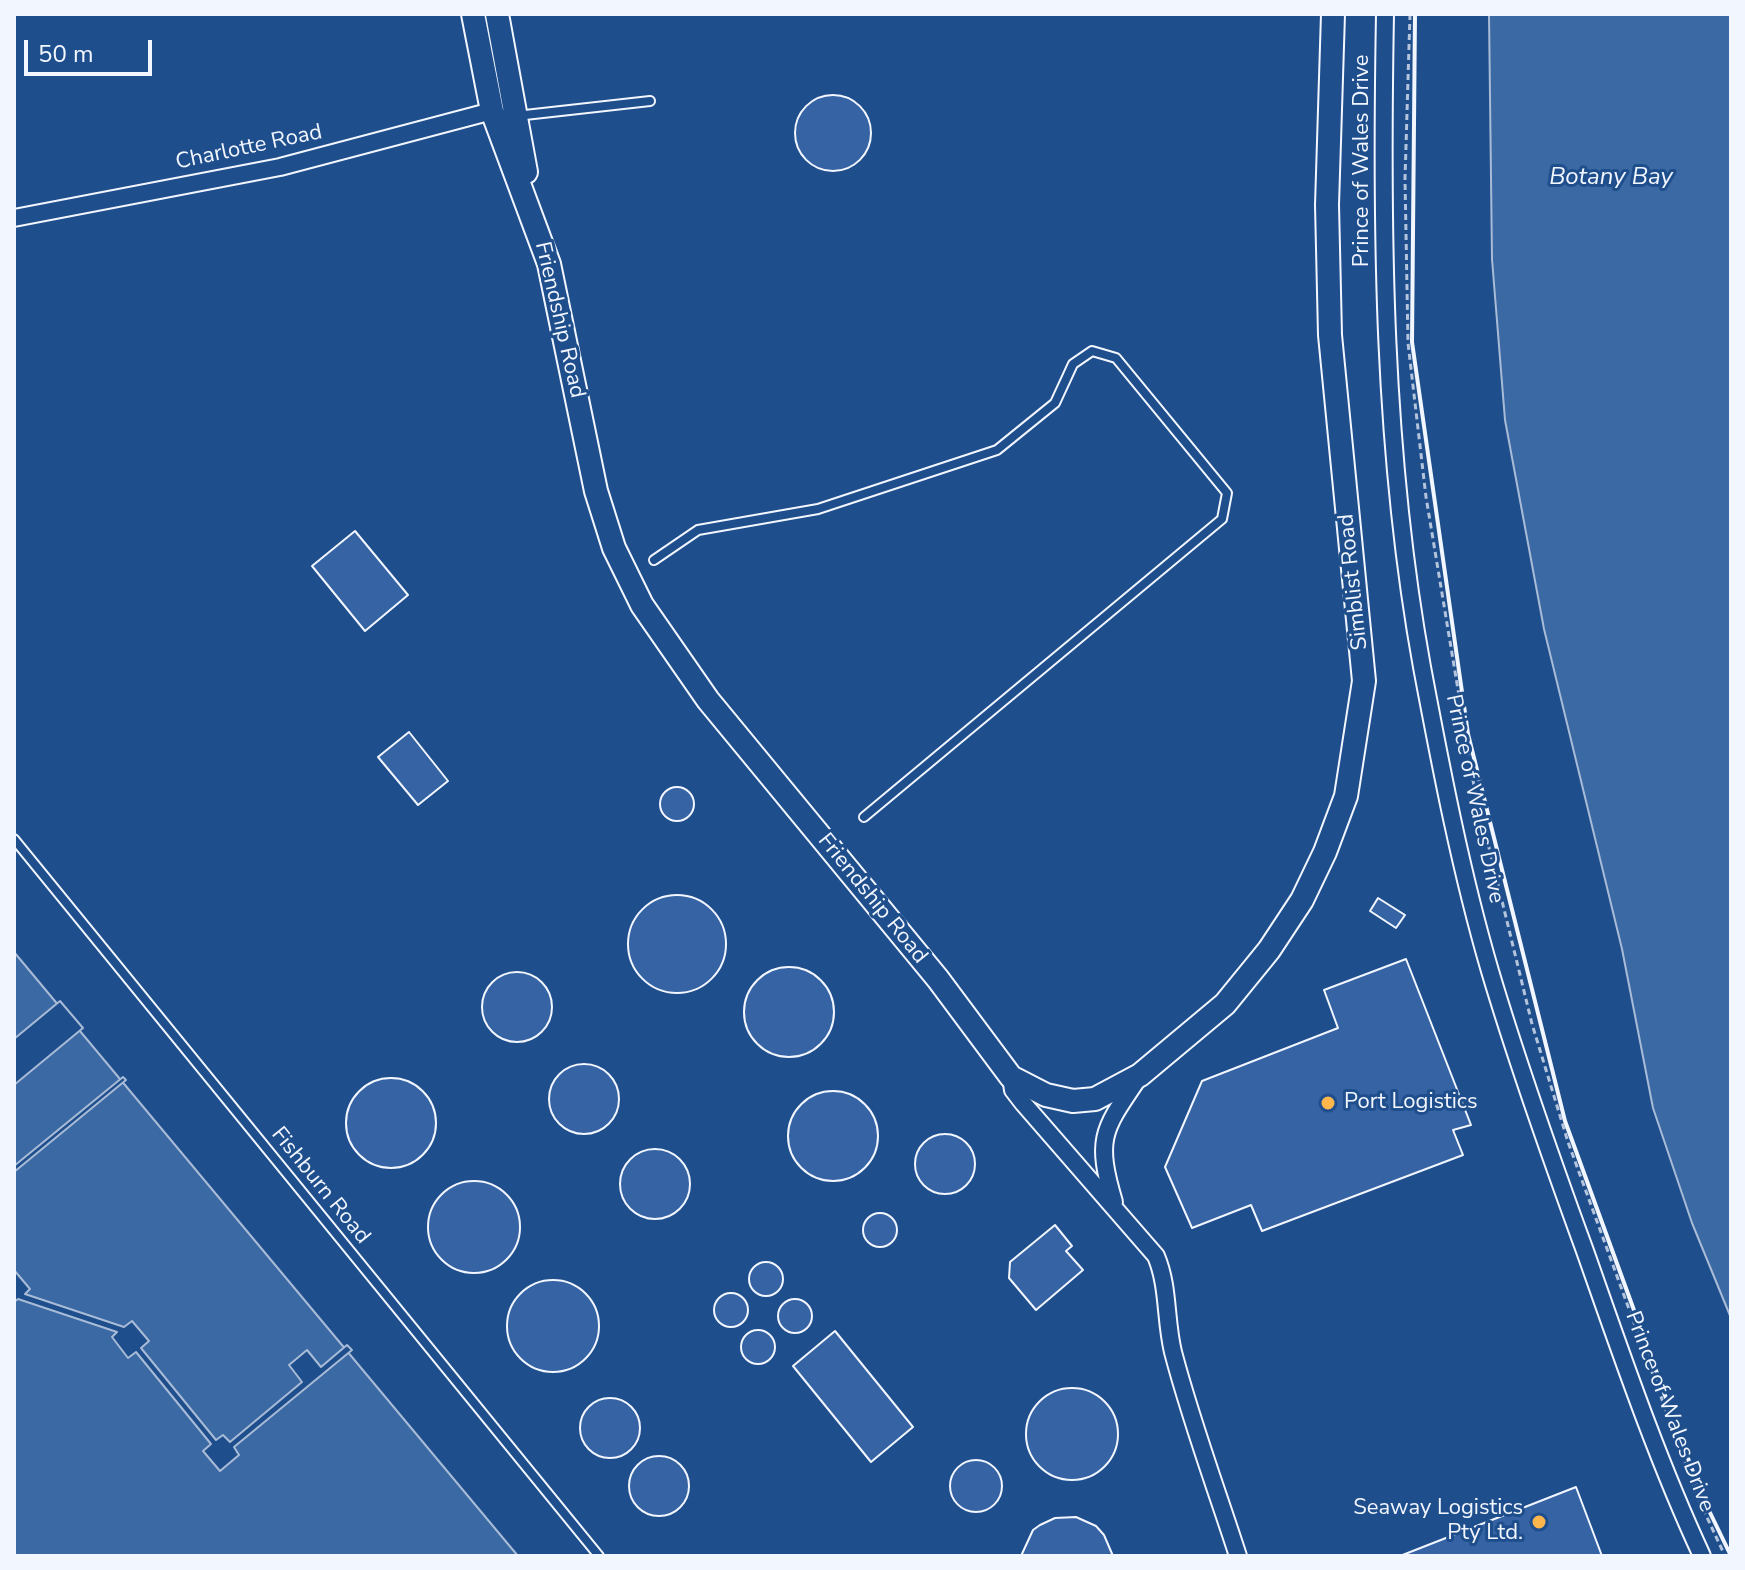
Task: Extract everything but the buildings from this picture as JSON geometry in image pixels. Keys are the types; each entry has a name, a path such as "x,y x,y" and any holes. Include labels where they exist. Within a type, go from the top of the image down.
{"street":[{"name":"Friendship Road","path":"473,14 492,111 536,225 560,308 596,491 614,548 642,605 708,700 938,979 1011,1077 1013,1090 1023,1103 1093,1186 1114,1203 1156,1256 1165,1279 1171,1340 1183,1390 1238,1556"},
{"name":"Friendship Road","path":"497,14 536,225"},
{"name":"Simblist Road","path":"1011,1077 1046,1095 1073,1101 1095,1099 1140,1075 1225,1004 1269,950 1302,900 1325,852 1346,796 1364,681 1330,335 1327,205 1333,14"},
{"name":"Prince of Wales Drive","path":"1385,14 1382,175 1394,443 1422,663 1452,813 1489,966 1527,1089 1631,1381 1702,1556"},
{"name":"Charlotte Road","path":"14,218 280,167 492,111"},
{"name":"Simblist Road","path":"1114,1203 1102,1161 1103,1144 1112,1118 1140,1075"}],"lane":[{"path":"515,116 650,101"},
{"path":"654,560 698,530 818,509 997,450 1055,403 1073,364 1092,351 1116,358 1227,493 1222,519 864,817"},
{"name":"Fishburn Road","path":"14,839 599,1556"}],"path":[{"path":"1410,14 1405,179 1408,343 1432,541 1474,786 1469,798 1474,818 1484,827 1532,1024 1568,1142 1698,1498 1725,1556"}],"water":[{"name":"Botany Bay","path":"1489,14 1731,14 1731,1318 1692,1223 1653,1108 1622,949 1544,629 1505,420 1492,259"},
{"path":"14,952 518,1556 14,1556"}],"pier":[{"path":"60,1001 83,1028 14,1085 14,1039"},
{"path":"123,1077 126,1080 14,1172 14,1166"},
{"path":"14,1270 30,1289 25,1294 124,1327 132,1321 149,1341 141,1348 216,1440 223,1435 230,1442 302,1382 289,1365 307,1350 321,1367 347,1345 352,1350 234,1447 239,1455 220,1471 203,1451 211,1444 136,1352 128,1358 112,1337 117,1332 18,1299 14,1302"}],"wall":[{"path":"1415,14 1412,342 1468,734 1565,1121 1701,1494 1731,1556"}],"place":[{"name":"Port Logistics","path":"1328,1103"},
{"name":"Seaway Logistics Pty Ltd.","path":"1539,1522"}]}
